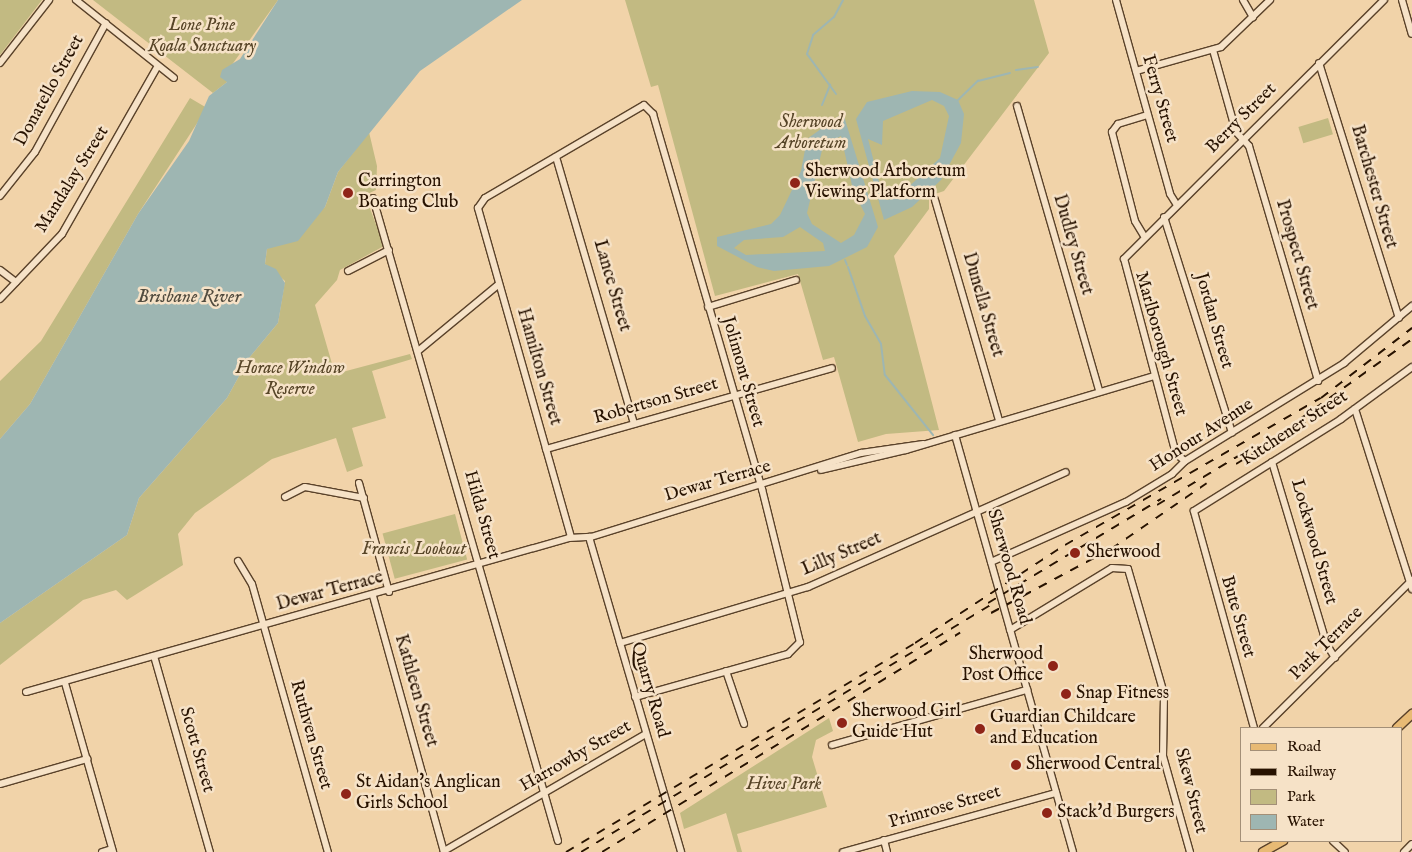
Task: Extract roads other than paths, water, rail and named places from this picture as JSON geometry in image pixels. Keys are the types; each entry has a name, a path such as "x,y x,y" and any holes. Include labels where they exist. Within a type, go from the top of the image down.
{"main road":[{"path":"1398,727 1412,714"},
{"path":"1263,852 1281,842"}],"street":[{"path":"0,63 48,0"},
{"path":"76,0 174,78"},
{"name":"Ferry Street","path":"1116,0 1148,116 1177,205"},
{"path":"1243,0 1252,17"},
{"path":"1136,71 1213,50 1270,0"},
{"path":"1402,0 1412,34"},
{"name":"Berry Street","path":"1123,260 1144,236 1382,1"},
{"name":"Donatello Street","path":"0,196 35,152 106,23"},
{"name":"Prospect Street","path":"1213,50 1236,132 1249,146 1318,381"},
{"name":"Barchester Street","path":"1319,63 1399,318"},
{"name":"Mandalay Street","path":"0,299 62,234 158,66"},
{"name":"Jolimont Street","path":"556,157 646,106 652,114 760,486 789,593 798,648 726,671"},
{"name":"Dudley Street","path":"1017,106 1099,392"},
{"path":"1144,236 1136,221 1112,132 1118,124 1148,116"},
{"name":"Hamilton Street","path":"556,157 480,204 499,284 571,538"},
{"name":"Lance Street","path":"556,157 634,424"},
{"name":"Hilda Street","path":"373,198 390,250 558,841"},
{"name":"Dunella Street","path":"935,200 999,420"},
{"name":"Jordan Street","path":"1164,217 1232,433"},
{"path":"348,271 390,250"},
{"name":"Marlborough Street","path":"1123,260 1176,454 1185,461"},
{"path":"0,270 16,282"},
{"path":"708,306 796,280"},
{"path":"418,351 499,284"},
{"name":"Honour Avenue","path":"991,562 1126,502 1185,461 1318,381 1412,306"},
{"name":"Kitchener Street","path":"1193,513 1355,409 1412,367"},
{"name":"Robertson Street","path":"546,449 832,368"},
{"name":"Dewar Terrace","path":"26,692 65,683 154,656 389,592 571,538 589,537 814,470 923,444 999,420 1154,376"},
{"path":"1355,409 1411,585"},
{"name":"Sherwood Road","path":"955,435 1073,852"},
{"name":"Lockwood Street","path":"1272,462 1327,645 1335,658"},
{"name":"Lilly Street","path":"620,643 789,593 1066,472"},
{"path":"360,483 389,592"},
{"path":"286,497 305,486 364,498"},
{"name":"Bute Street","path":"1193,513 1254,727"},
{"name":"Quarry Road","path":"589,537 681,852"},
{"name":"Ruthven Street","path":"238,561 249,574 328,852"},
{"name":"Skew Street","path":"1010,630 1112,568 1123,566 1130,573 1163,688 1164,759 1190,852"},
{"name":"Park Terrace","path":"1264,727 1411,585"},
{"name":"Kathleen Street","path":"373,596 444,852"},
{"name":"Scott Street","path":"154,656 210,852"},
{"path":"635,697 726,671 744,724"},
{"path":"65,683 113,851 102,852"},
{"path":"832,745 1027,690"},
{"name":"Harrowby Street","path":"444,852 646,734"},
{"path":"0,784 87,759"},
{"name":"Primrose Street","path":"843,852 1056,793"},
{"path":"884,840 887,852"},
{"path":"1334,842 1344,852"},
{"path":"1404,852 1412,844"}],"water":[{"name":"Brisbane River","path":"278,0 522,0 420,71 338,172 325,207 298,241 267,249 265,264 276,269 285,283 278,323 249,358 227,398 139,498 127,535 0,623 0,439 30,404 138,214 189,141 209,96 227,82 220,77 222,70 240,59"},
{"path":"912,91 940,92 958,100 964,114 961,143 941,180 912,207 884,220 856,119 867,102","holes":["932,100 944,106 949,116 940,158 904,191 888,200 883,197 868,139 882,145 883,121"]},
{"path":"843,113 878,227 867,247 829,266 774,271 757,267 717,246 717,237 771,224 780,215 801,171 807,139","holes":["841,136 853,190 865,214 854,235 841,243 812,224 807,213 823,146","800,227 823,243 825,251 746,255 734,248 744,240 783,237"]}],"waterway":[{"path":"836,94 807,54 813,35 834,17 843,0"},
{"path":"1016,70 1038,67"},
{"path":"958,100 978,81 1010,73"},
{"path":"822,105 830,85"},
{"path":"845,260 847,265"},
{"path":"848,267 865,316 881,344 885,375 933,435"}],"railway":[{"path":"566,852 915,643 1065,545 1321,398 1412,328"},
{"path":"1300,419 1412,339"},
{"path":"1236,464 1308,420"},
{"path":"1157,505 1240,455"},
{"path":"991,613 1111,549 1207,483"},
{"path":"988,603 1161,499"},
{"path":"581,852 996,602"},
{"path":"602,852 960,633"}],"place":[{"name":"Sherwood Arboretum Viewing Platform","path":"795,183"},
{"name":"Carrington Boating Club","path":"348,193"},
{"name":"Sherwood","path":"1075,553"},
{"name":"Sherwood Post Office","path":"1053,666"},
{"name":"Snap Fitness","path":"1066,694"},
{"name":"Sherwood Girl Guide Hut","path":"842,723"},
{"name":"Guardian Childcare and Education","path":"980,729"},
{"name":"Sherwood Central","path":"1016,765"},
{"name":"St Aidan's Anglican Girls School","path":"346,794"},
{"name":"Stack'd Burgers","path":"1047,813"}],"park label":[{"name":"Lone Pine Koala Sanctuary","path":"202,37"},
{"name":"Sherwood Arboretum","path":"811,134"},
{"name":"Horace Window Reserve","path":"290,380"},
{"name":"Francis Lookout","path":"414,550"},
{"name":"Hives Park","path":"784,785"}]}
